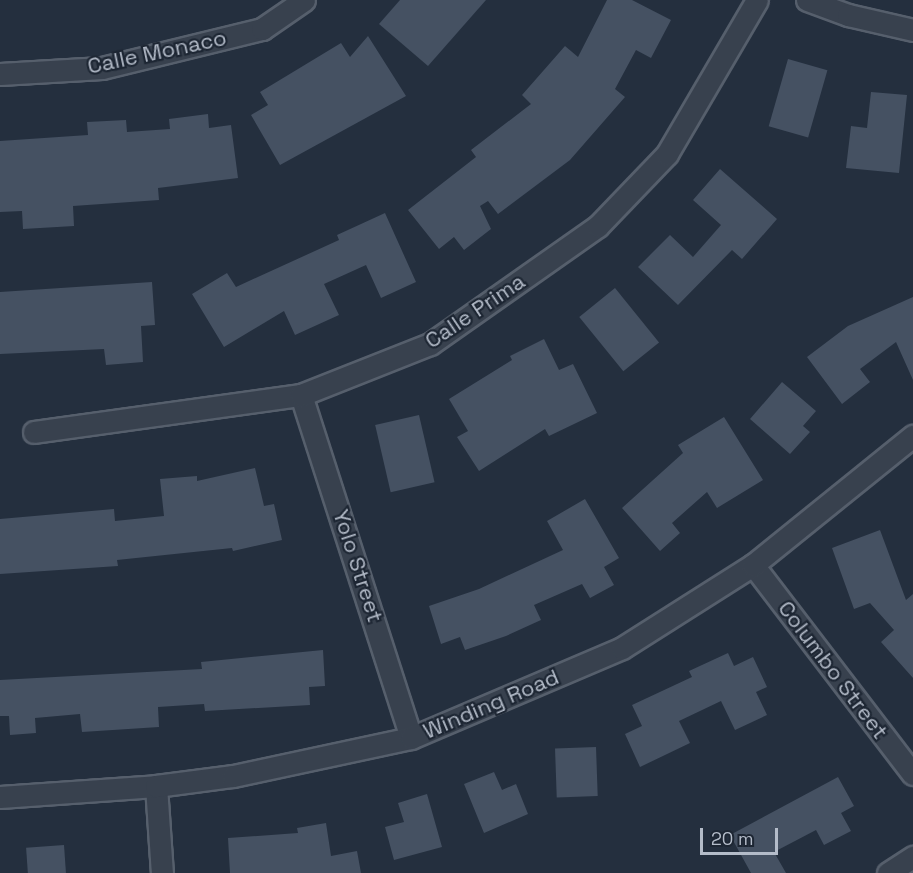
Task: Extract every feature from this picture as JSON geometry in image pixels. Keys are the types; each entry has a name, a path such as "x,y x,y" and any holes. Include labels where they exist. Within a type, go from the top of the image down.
{"street":[{"name":"Calle Monaco","path":"0,74 102,68 262,29 304,0"},
{"name":"Calle Prima","path":"34,432 301,395 430,344 598,226 667,154 757,0"},
{"path":"807,0 848,15 913,30"},
{"name":"Yolo Street","path":"301,395 411,738"},
{"name":"Winding Road","path":"0,796 156,786 233,776 411,738 622,648 753,565 913,436"},
{"name":"Columbo Street","path":"753,565 913,774"},
{"path":"156,786 162,873"},
{"path":"888,873 913,857"}],"building":[{"path":"400,0 486,0 428,66 379,24"},
{"path":"607,0 632,0 671,20 651,58 636,50 615,89 625,97 570,160 498,214 488,201 480,206 491,229 464,250 454,237 439,249 408,210 476,157 471,150 531,104 522,95 565,46 578,57"},
{"path":"368,36 406,96 280,165 251,115 268,105 260,92 341,43 350,57"},
{"path":"788,59 827,70 808,138 769,126"},
{"path":"871,92 907,95 899,173 846,168 851,126 867,128"},
{"path":"208,114 209,128 231,125 238,178 158,188 159,200 73,206 74,226 23,229 22,211 0,212 0,141 88,135 87,122 126,120 127,132 170,129 169,119"},
{"path":"720,169 777,219 742,259 732,250 678,305 638,267 670,235 693,257 721,225 693,200"},
{"path":"385,213 416,282 381,298 366,265 324,284 339,315 295,335 284,311 224,347 192,294 227,273 236,287 339,240 337,235"},
{"path":"152,282 155,325 141,326 143,362 106,365 104,349 0,354 0,292"},
{"path":"615,288 659,342 623,371 579,317"},
{"path":"913,297 913,380 896,342 860,369 870,382 842,404 807,357 848,326"},
{"path":"544,339 559,370 573,364 597,413 549,436 545,429 479,471 457,437 468,431 449,399 512,360 510,356"},
{"path":"782,382 816,411 803,426 810,432 790,454 750,419"},
{"path":"419,415 435,482 391,492 375,425"},
{"path":"724,417 763,480 717,508 707,492 672,523 680,533 660,551 622,508 683,453 678,445"},
{"path":"255,468 264,506 274,504 282,540 233,551 232,548 117,560 118,566 0,574 0,519 114,509 115,521 164,516 160,479 197,476 197,481"},
{"path":"585,499 619,558 604,567 614,585 590,598 582,584 534,605 541,620 506,636 465,650 460,637 441,644 429,606 479,589 563,550 547,521"},
{"path":"880,530 906,600 913,594 913,678 881,642 894,630 870,603 854,609 832,548"},
{"path":"323,650 325,686 309,687 310,705 205,711 204,704 158,707 159,727 82,732 80,714 35,718 36,733 10,735 9,716 0,716 0,680 202,669 201,662"},
{"path":"728,653 734,666 753,657 767,687 756,692 767,715 735,730 721,701 679,721 690,743 640,767 625,734 642,726 632,705 692,677 689,671"},
{"path":"596,747 598,796 557,797 555,748"},
{"path":"494,772 502,790 516,784 528,814 484,833 464,784"},
{"path":"838,777 854,806 841,813 851,831 824,845 816,830 774,852 786,873 751,873 730,835"},
{"path":"427,794 442,847 394,860 385,827 404,822 398,803"},
{"path":"326,823 331,856 357,851 361,873 230,873 228,838 298,833 297,828"},
{"path":"64,845 66,873 28,873 26,848"}]}
